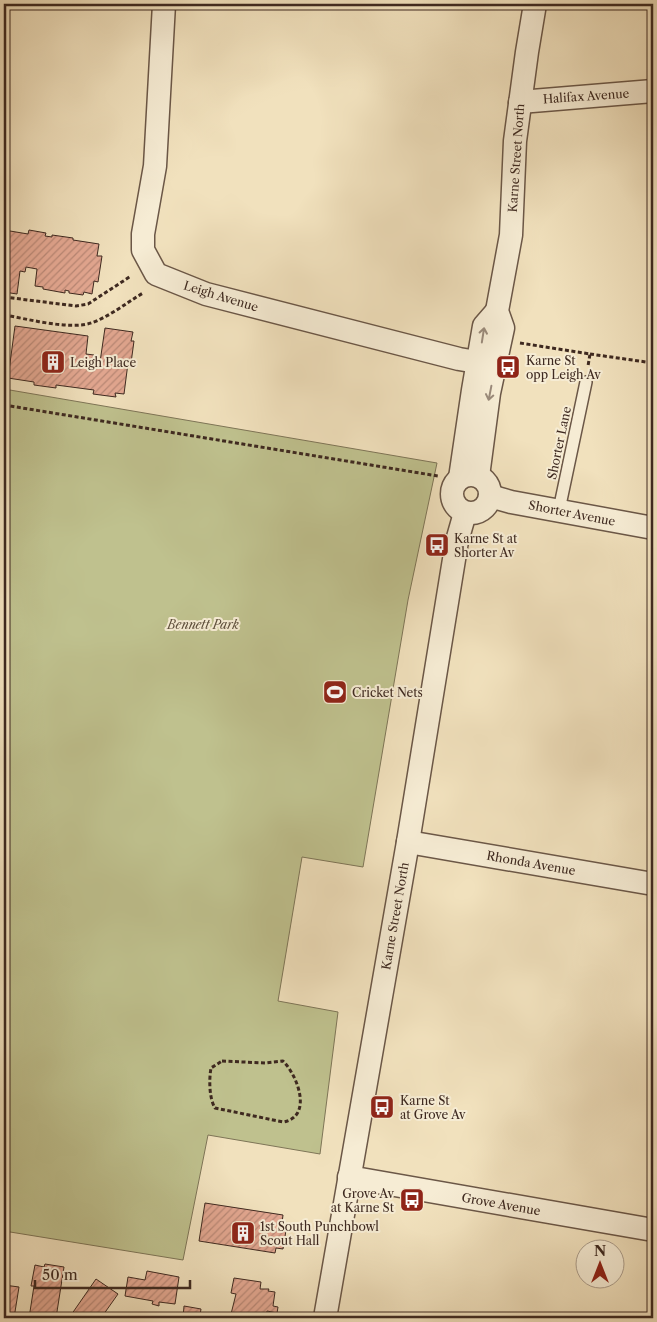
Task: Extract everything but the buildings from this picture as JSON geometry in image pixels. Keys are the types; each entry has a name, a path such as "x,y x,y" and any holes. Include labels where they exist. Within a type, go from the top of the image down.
{"street":[{"name":"Leigh Avenue","path":"164,4 155,166 143,234 143,250 156,274 206,294 450,357 487,364"},
{"name":"Karne Street North","path":"459,477 489,393 487,364 503,328 497,311 511,235 515,141 535,4"},
{"name":"Halifax Avenue","path":"520,102 653,91"},
{"path":"459,477 488,484 489,502 482,511 464,513 455,506 451,494 452,488 459,477"},
{"name":"Shorter Avenue","path":"490,496 511,502 653,528"},
{"name":"Karne Street North","path":"325,1318 408,842 458,535 464,513"},
{"name":"Rhonda Avenue","path":"408,842 653,884"},
{"name":"Grove Avenue","path":"349,1177 653,1230"}],"lane":[{"name":"Shorter Lane","path":"559,510 586,382"}],"path":[{"path":"4,297 76,306 88,304 131,276"},
{"path":"4,315 61,324 82,325 102,318 143,293"},
{"path":"519,343 646,362 653,360"},
{"path":"586,382 590,354"},
{"path":"4,405 459,477"},
{"path":"222,1061 265,1064 283,1061 300,1089 298,1110 291,1120 283,1122 214,1108 210,1074 211,1068 216,1063 222,1061"}],"green space":[{"name":"Bennett Park","path":"4,389 437,463 408,600 363,867 302,857 278,1001 338,1012 320,1154 208,1135 183,1260 4,1231"}],"place":[{"name":"Leigh Place","path":"53,362"},
{"name":"Karne St opp Leigh Av","path":"508,367"},
{"name":"Karne St at Shorter Av","path":"437,545"},
{"name":"Cricket Nets","path":"335,692"},
{"name":"Karne St at Grove Av","path":"382,1107"},
{"name":"Grove Av at Karne St","path":"412,1200"},
{"name":"1st South Punchbowl Scout Hall","path":"243,1233"}]}
